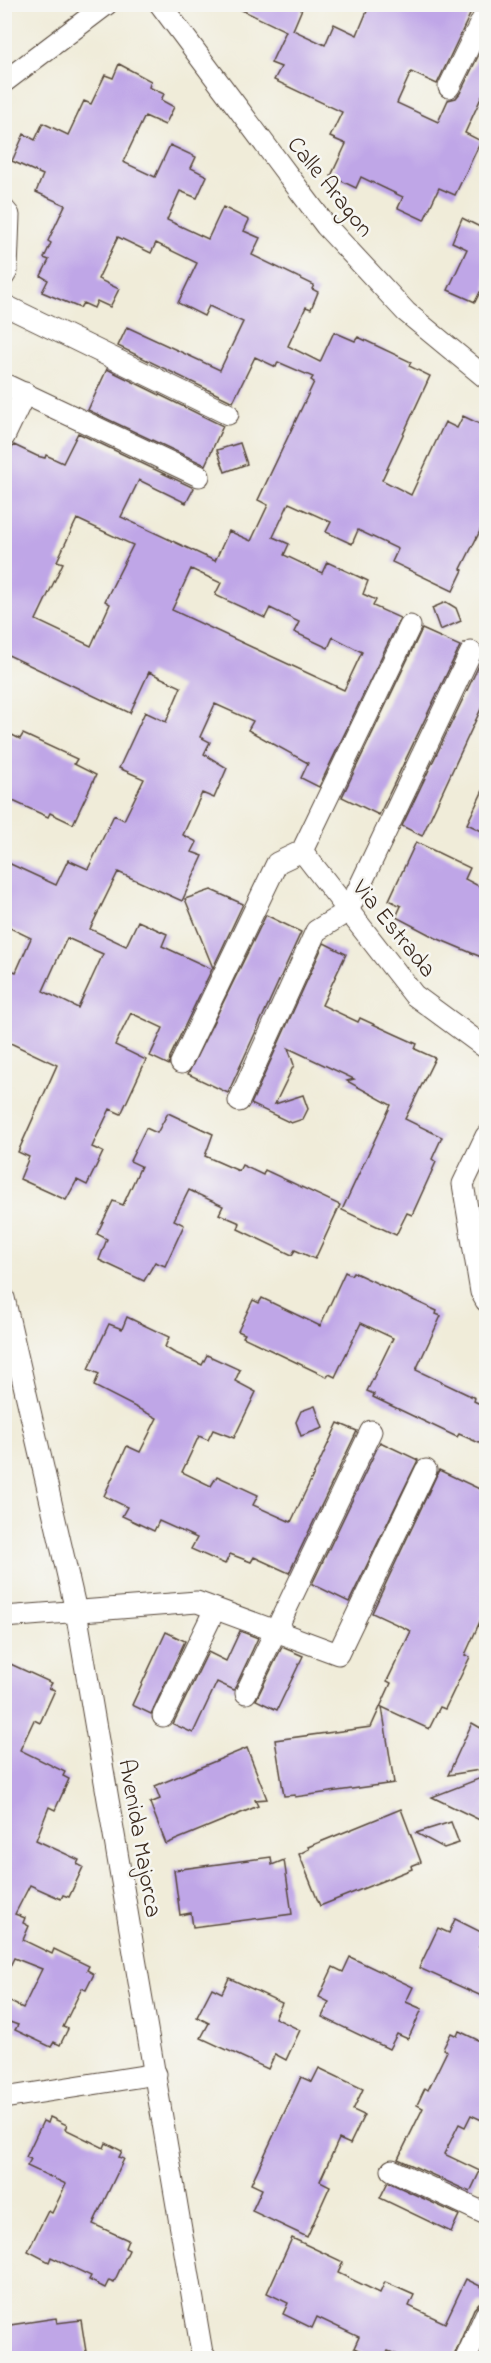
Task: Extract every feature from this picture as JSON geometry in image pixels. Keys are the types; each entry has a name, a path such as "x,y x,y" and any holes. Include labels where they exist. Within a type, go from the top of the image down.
{"street":[{"path":"4,81 107,4"},
{"name":"Calle Aragon","path":"160,4 326,226 406,312 486,378"},
{"path":"449,87 486,12"},
{"path":"4,209 9,215 7,271 4,276"},
{"path":"4,305 228,414"},
{"path":"4,384 199,476"},
{"path":"4,437 25,393"},
{"path":"181,1063 277,863 302,851 410,626"},
{"path":"239,1101 316,931 348,911 471,652"},
{"name":"Via Estrada","path":"302,851 414,995 486,1048"},
{"path":"486,1136 463,1184 481,1292 486,1301"},
{"name":"Avenida Majorca","path":"4,1298 76,1611 156,2073 200,2357"},
{"path":"246,1693 370,1431"},
{"path":"4,1617 197,1602 338,1654 426,1470"},
{"path":"163,1716 215,1609"},
{"path":"4,2098 156,2073"},
{"path":"392,2170 486,2214"},
{"path":"466,2358 486,2314"}],"building":[{"path":"229,4 304,4 293,30 325,45 334,24 357,35 370,4 475,4 437,84 411,72 397,103 438,122 448,100 456,98 460,93 486,40 486,87 465,133 481,141 455,195 439,188 424,220 398,208 403,197 361,177 356,188 331,176 346,144 330,137 342,112 274,80 281,67 271,63 286,31"},
{"path":"119,64 151,81 149,87 164,94 161,100 174,107 165,125 145,116 123,162 155,177 170,145 196,157 191,168 207,176 197,198 180,191 167,220 208,239 223,207 249,220 244,231 260,238 252,255 314,285 312,289 318,292 311,309 306,307 288,346 320,362 334,332 355,341 358,337 411,362 409,366 430,376 382,480 411,495 445,422 457,428 463,416 486,427 486,519 461,569 463,570 453,591 392,562 398,549 358,530 352,544 326,532 331,522 289,503 273,537 289,544 284,555 322,573 327,562 368,581 363,594 376,600 373,606 400,618 319,787 301,778 308,763 248,730 253,721 215,704 200,737 210,742 204,754 227,768 214,798 202,793 183,835 197,842 192,852 203,856 182,901 118,872 90,929 126,946 138,921 167,934 162,946 212,969 170,1057 169,1065 150,1056 163,1028 131,1013 115,1045 146,1060 121,1114 110,1109 96,1138 92,1147 103,1152 87,1185 77,1180 66,1200 20,1179 29,1157 18,1152 57,1065 4,1040 4,973 9,975 11,970 16,972 31,938 4,925 4,861 56,885 68,860 88,869 114,815 124,820 144,779 119,768 145,712 166,722 181,687 149,672 130,713 4,653 4,459 14,445 37,456 45,458 46,455 63,463 78,433 194,488 186,503 139,480 121,517 215,561 229,531 251,541 268,505 258,500 314,382 311,380 313,377 278,362 276,367 255,357 233,402 118,346 127,327 220,370 243,322 209,306 204,316 178,303 197,263 156,243 151,253 118,237 98,279 119,289 110,307 97,301 94,308 83,303 80,308 42,292 48,280 41,276 49,260 44,258 51,243 48,241 65,205 36,192 43,175 12,161 24,134 35,140 43,123 68,135 84,101 91,104 105,75 113,78","holes":["77,519 133,545 105,601 110,604 91,646 36,620 63,563 57,561","191,569 221,583 215,595 265,618 270,608 299,622 294,632 328,648 333,637 362,652 344,690 172,610","67,938 103,954 78,1008 43,991"]},
{"path":"462,218 486,230 486,295 480,292 475,302 448,290 467,249 452,242"},
{"path":"107,369 223,426 205,465 88,410"},
{"path":"240,443 247,464 225,472 217,450"},
{"path":"446,602 456,608 461,621 440,630 432,608"},
{"path":"422,629 460,646 379,815 342,797"},
{"path":"483,657 486,659 486,698 422,836 402,826"},
{"path":"4,731 20,739 23,734 77,759 74,764 96,775 73,824 50,813 48,817 4,797"},
{"path":"486,784 486,833 467,824"},
{"path":"416,842 470,868 465,879 486,890 486,959 436,938 396,917 401,906 389,900"},
{"path":"211,890 243,904 213,968 185,899"},
{"path":"266,915 301,932 228,1093 188,1074"},
{"path":"324,943 346,954 322,1005 358,1022 360,1018 417,1044 415,1049 435,1058 405,1119 442,1137 432,1159 436,1162 412,1215 407,1213 396,1235 342,1210 391,1105 347,1081 354,1079 288,1048 294,1065 275,1104 303,1095 308,1109 303,1119 291,1123 251,1104"},
{"path":"168,1113 213,1134 205,1156 239,1171 242,1165 263,1175 265,1170 340,1205 315,1259 295,1250 292,1255 238,1229 240,1223 219,1214 223,1206 189,1190 174,1220 184,1225 165,1266 155,1262 144,1281 99,1260 107,1239 97,1234 113,1201 123,1205 141,1166 130,1161 146,1128 157,1133"},
{"path":"345,1272 351,1275 353,1272 437,1311 436,1314 441,1316 416,1370 475,1398 474,1401 486,1407 486,1446 459,1434 457,1437 373,1397 374,1394 367,1391 393,1338 361,1323 335,1377 329,1374 327,1377 243,1337 245,1334 238,1331 253,1300 259,1303 262,1298 320,1326"},
{"path":"127,1317 169,1337 165,1347 173,1352 202,1365 207,1355 240,1370 235,1381 256,1392 234,1438 213,1430 208,1440 199,1436 182,1472 211,1486 217,1476 258,1495 253,1505 291,1522 338,1423 357,1431 289,1573 254,1557 251,1562 230,1554 225,1564 191,1549 197,1538 159,1521 154,1531 122,1516 127,1507 104,1496 127,1446 140,1452 157,1418 94,1386 99,1374 88,1369 109,1324 122,1329"},
{"path":"315,1406 323,1428 301,1436 296,1422 301,1411"},
{"path":"380,1442 418,1460 349,1602 312,1584"},
{"path":"439,1470 486,1492 486,1608 465,1655 470,1657 445,1709 440,1707 429,1729 382,1707 394,1783 295,1797 295,1795 284,1796 275,1740 371,1727 391,1683 387,1681 411,1631 372,1613"},
{"path":"240,1631 258,1638 234,1690 217,1682 193,1733 173,1724 208,1652 226,1661"},
{"path":"166,1632 185,1641 151,1714 132,1705"},
{"path":"282,1647 303,1656 277,1710 256,1700"},
{"path":"4,1661 52,1683 49,1688 55,1690 40,1723 34,1720 20,1750 65,1772 63,1776 69,1779 55,1810 49,1807 36,1840 79,1860 77,1864 83,1867 69,1897 63,1895 61,1899 30,1885 15,1914 25,1918 23,1923 29,1926 23,1940 52,1954 54,1949 89,1966 87,1970 94,1974 86,1990 82,1988 63,2027 68,2029 60,2045 54,2042 51,2047 15,2030 18,2025 4,2020 4,1999 23,2008 42,1969 14,1958 4,1979"},
{"path":"472,1723 486,1731 486,1769 448,1775"},
{"path":"247,1748 267,1799 255,1800 258,1806 166,1844 150,1803 160,1799 155,1786"},
{"path":"486,1776 486,1823 432,1797"},
{"path":"401,1809 421,1862 411,1866 412,1869 320,1906 299,1854 309,1849 308,1847"},
{"path":"451,1822 459,1843 444,1848 416,1833"},
{"path":"271,1857 272,1865 284,1860 292,1914 193,1927 191,1913 180,1915 174,1870"},
{"path":"455,1919 485,1934 479,1947 486,1950 486,1998 419,1968 438,1928 449,1933"},
{"path":"350,1957 413,1987 406,2002 422,2009 408,2039 397,2034 389,2049 322,2017 329,2002 319,1997 333,1967 343,1972"},
{"path":"229,1978 282,2003 275,2018 300,2030 286,2060 275,2054 268,2069 201,2038 209,2023 197,2017 212,1988 222,1993"},
{"path":"459,2031 486,2044 486,2122 471,2115 465,2127 459,2124 444,2154 480,2171 470,2192 398,2159 423,2108 417,2105 425,2088 428,2090 447,2051 443,2049 451,2033 457,2036"},
{"path":"319,2068 363,2089 353,2110 364,2115 350,2144 339,2139 320,2181 330,2186 307,2237 252,2211 262,2189 251,2184 301,2077 312,2082"},
{"path":"50,2117 67,2125 65,2129 104,2148 106,2143 122,2151 119,2157 124,2159 93,2224 128,2240 125,2248 129,2250 114,2282 109,2280 105,2288 89,2280 91,2276 51,2257 49,2262 28,2251 48,2211 52,2213 66,2184 27,2166 31,2159 26,2157 43,2121 48,2123"},
{"path":"388,2182 459,2215 451,2232 380,2198"},
{"path":"292,2238 343,2262 338,2273 380,2293 385,2282 414,2295 409,2306 445,2323 466,2279 486,2289 486,2302 479,2303 474,2309 453,2358 405,2358 388,2351 385,2358 376,2358 354,2348 359,2337 317,2317 312,2328 283,2314 288,2303 267,2293"},
{"path":"56,2318 57,2323 81,2320 87,2358 4,2358 4,2326"}]}
